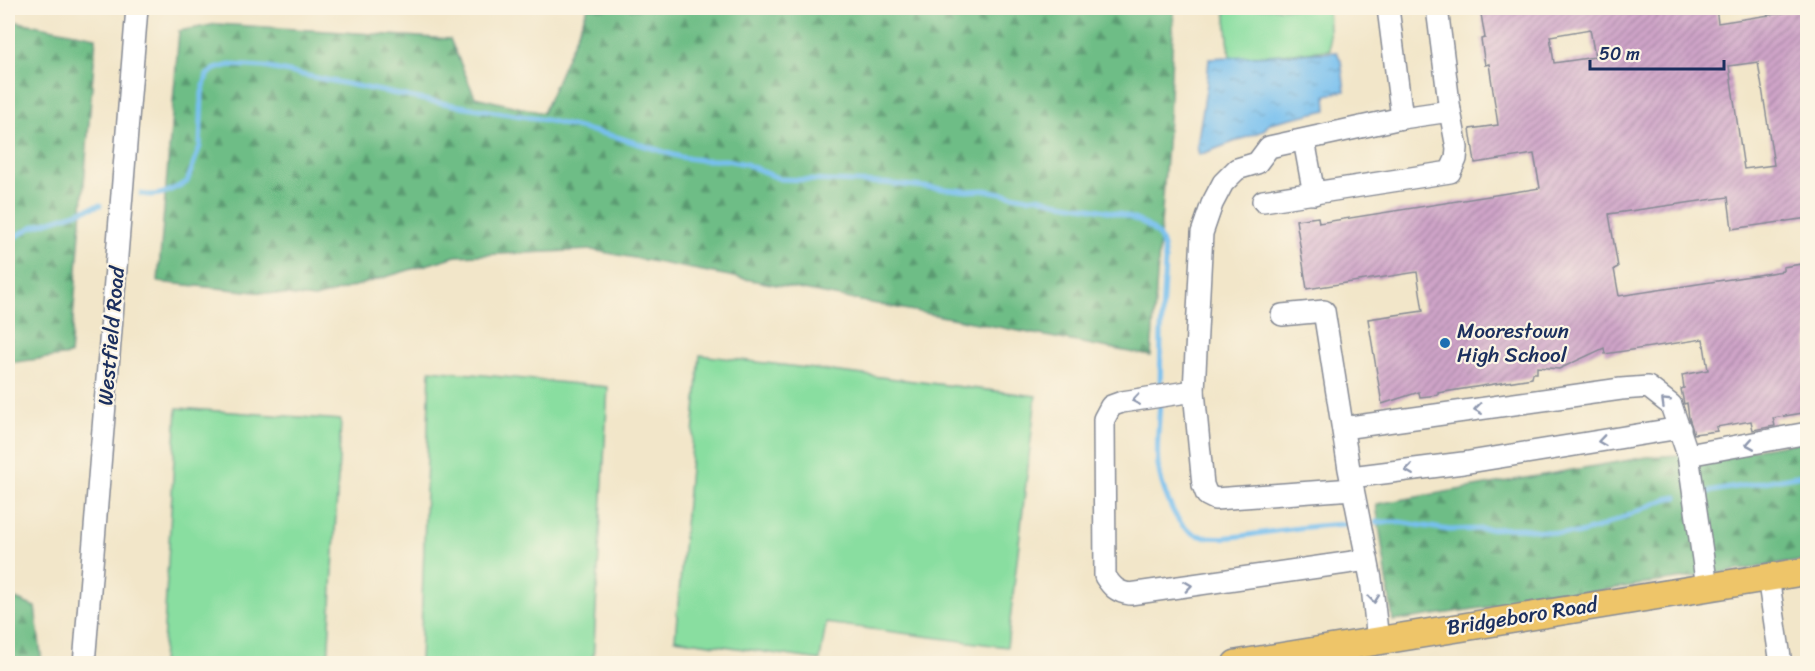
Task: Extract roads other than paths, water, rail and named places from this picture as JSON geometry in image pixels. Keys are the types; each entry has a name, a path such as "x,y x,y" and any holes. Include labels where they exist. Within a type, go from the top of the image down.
{"main road":[{"name":"Bridgeboro Road","path":"1236,663 1808,571"}],"street":[{"name":"Westfield Road","path":"84,663 137,8"},
{"path":"1388,8 1402,118"},
{"path":"1263,201 1450,172 1456,159 1457,148 1437,8"},
{"path":"1450,111 1402,118 1269,147 1257,163 1237,169 1223,183 1212,204 1202,232 1194,392 1203,485 1207,495 1215,499 1352,483 1680,428"},
{"path":"1304,140 1314,194"},
{"path":"1282,315 1324,311 1352,483 1368,560 1378,640"},
{"path":"1343,428 1648,387 1671,405 1680,428 1688,455 1707,586"},
{"path":"1194,392 1122,402 1111,406 1104,419 1105,576 1112,586 1120,592 1130,594 1368,560"},
{"path":"1688,455 1808,434"},
{"path":"1768,577 1781,663"}],"water":[{"path":"1337,52 1341,61 1345,91 1326,95 1327,110 1270,123 1263,131 1199,155 1197,146 1209,58"}],"waterway":[{"path":"141,194 159,194 187,182 200,146 202,93 207,75 215,69 230,65 264,67 430,101 545,120 617,137 680,157 726,160 746,164 780,179 882,183 967,191 985,190 1028,198 1038,197 1133,218 1154,231 1159,237 1163,245 1165,261 1160,392"},
{"path":"8,241 32,227 100,205"},
{"path":"1160,401 1158,465 1165,493 1174,513 1185,528 1192,533 1201,536 1224,537 1347,524"},
{"path":"1708,492 1808,474"},
{"path":"1376,522 1399,522 1449,530 1521,528 1577,534 1598,528 1666,499 1677,497"}],"place":[{"name":"Moorestown High School","path":"1445,343"}]}
